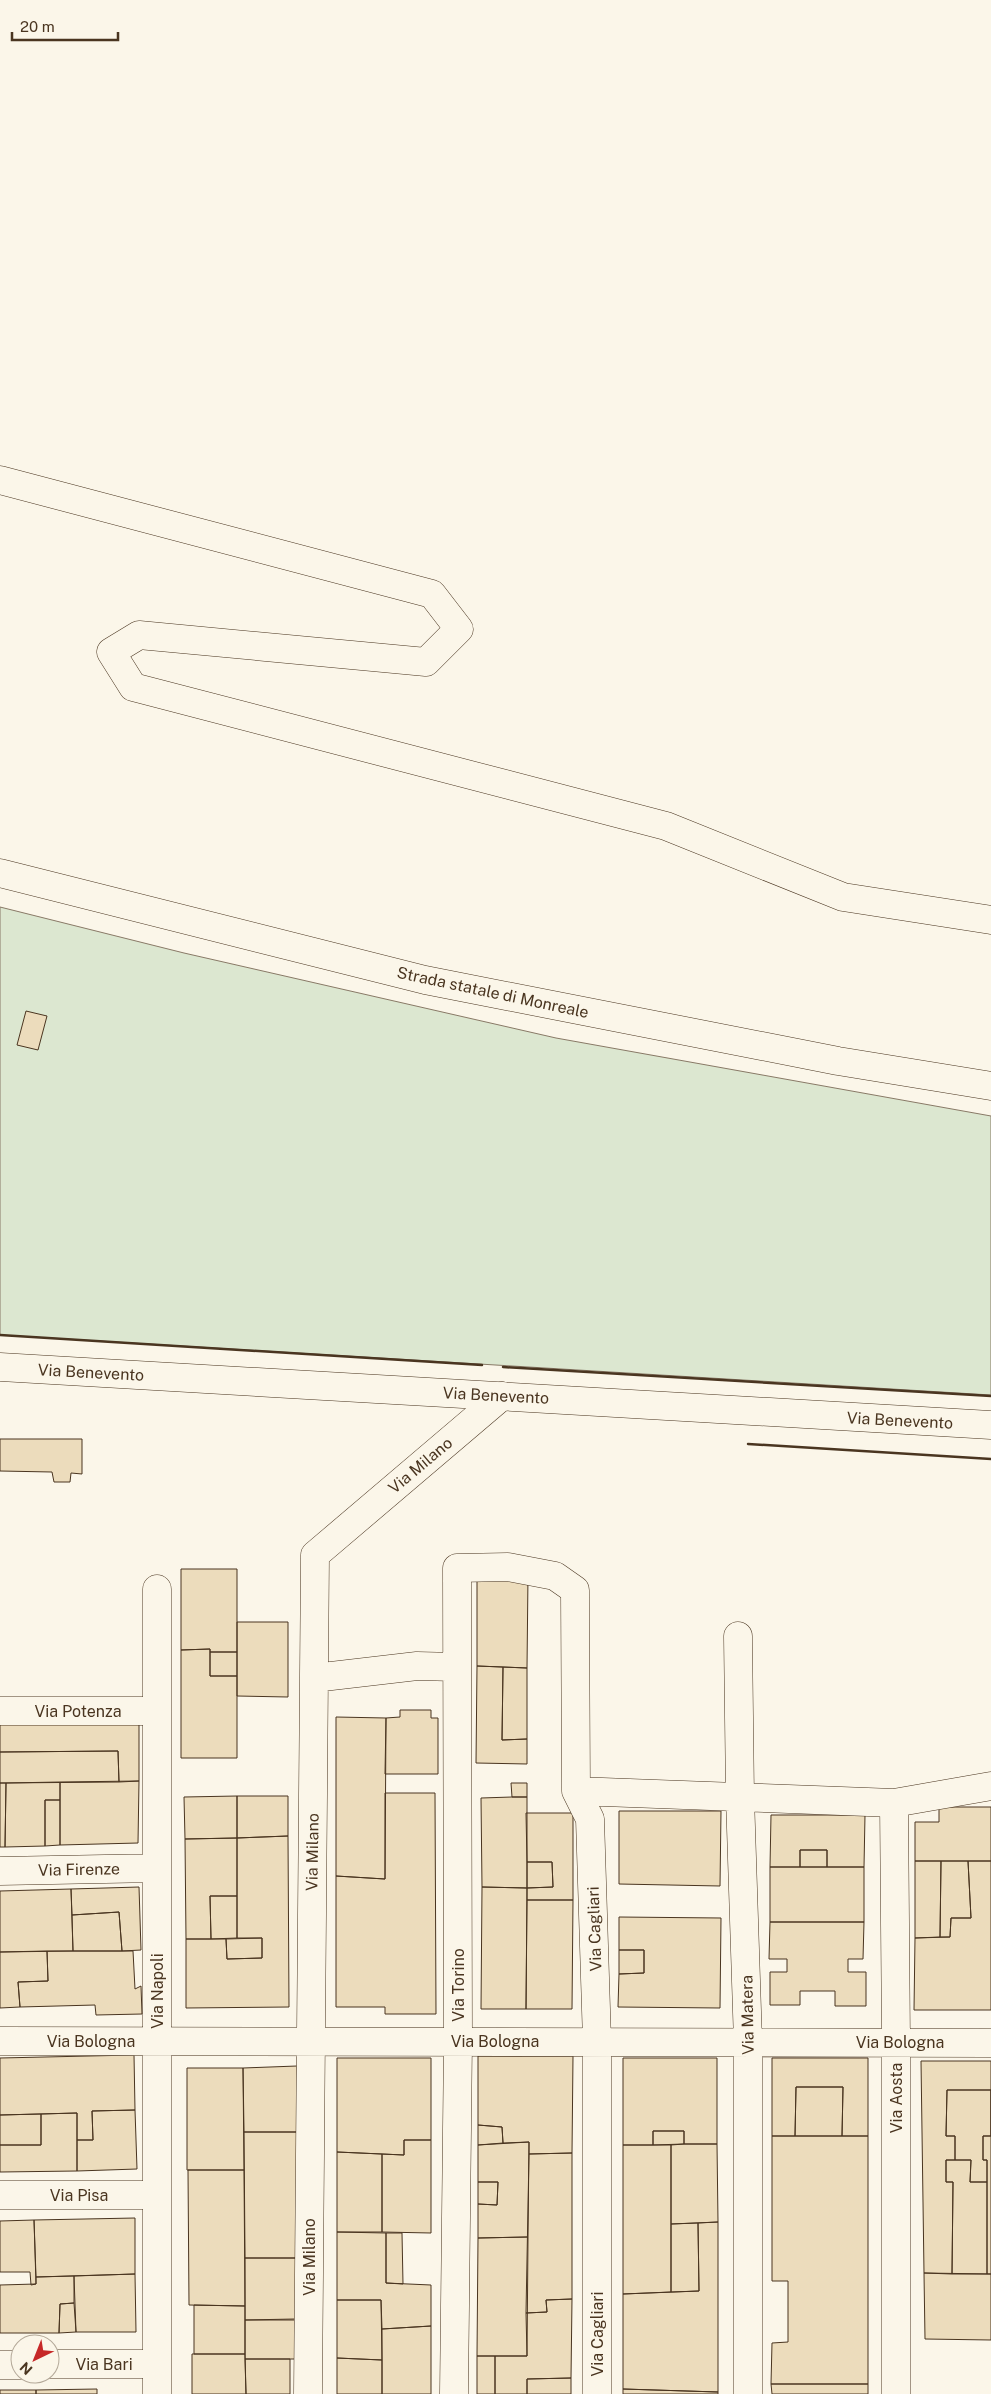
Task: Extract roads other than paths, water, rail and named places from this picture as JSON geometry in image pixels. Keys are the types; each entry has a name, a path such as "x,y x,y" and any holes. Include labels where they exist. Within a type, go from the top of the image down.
{"street":[{"path":"0,480 432,594 459,629 426,662 139,635 111,652 133,687 666,826 844,897 991,920"},
{"name":"Strada statale di Monreale","path":"0,873 425,980 838,1061 991,1086"},
{"name":"Via Benevento","path":"0,1367 991,1425"},
{"name":"Via Milano","path":"308,2394 314,1555 502,1396"},
{"name":"Via Cagliari","path":"457,1568 508,1567 555,1576 575,1590 576,1791 590,1819 597,2042 597,2394"},
{"name":"Via Torino","path":"454,2394 458,2041 457,1568"},
{"name":"Via Napoli","path":"157,1589 157,2394"},
{"name":"Via Matera","path":"738,1636 740,1798 748,2042 748,2394"},
{"path":"314,1678 417,1666 457,1667"},
{"name":"Via Potenza","path":"0,1712 157,1711"},
{"path":"576,1791 894,1802 991,1786"},
{"name":"Via Aosta","path":"894,1802 896,2394"},
{"name":"Via Firenze","path":"0,1871 157,1868"},
{"name":"Via Bologna","path":"0,2041 991,2043"},
{"name":"Via Pisa","path":"0,2195 158,2195"},
{"name":"Via Bari","path":"60,2364 157,2364"}]}
